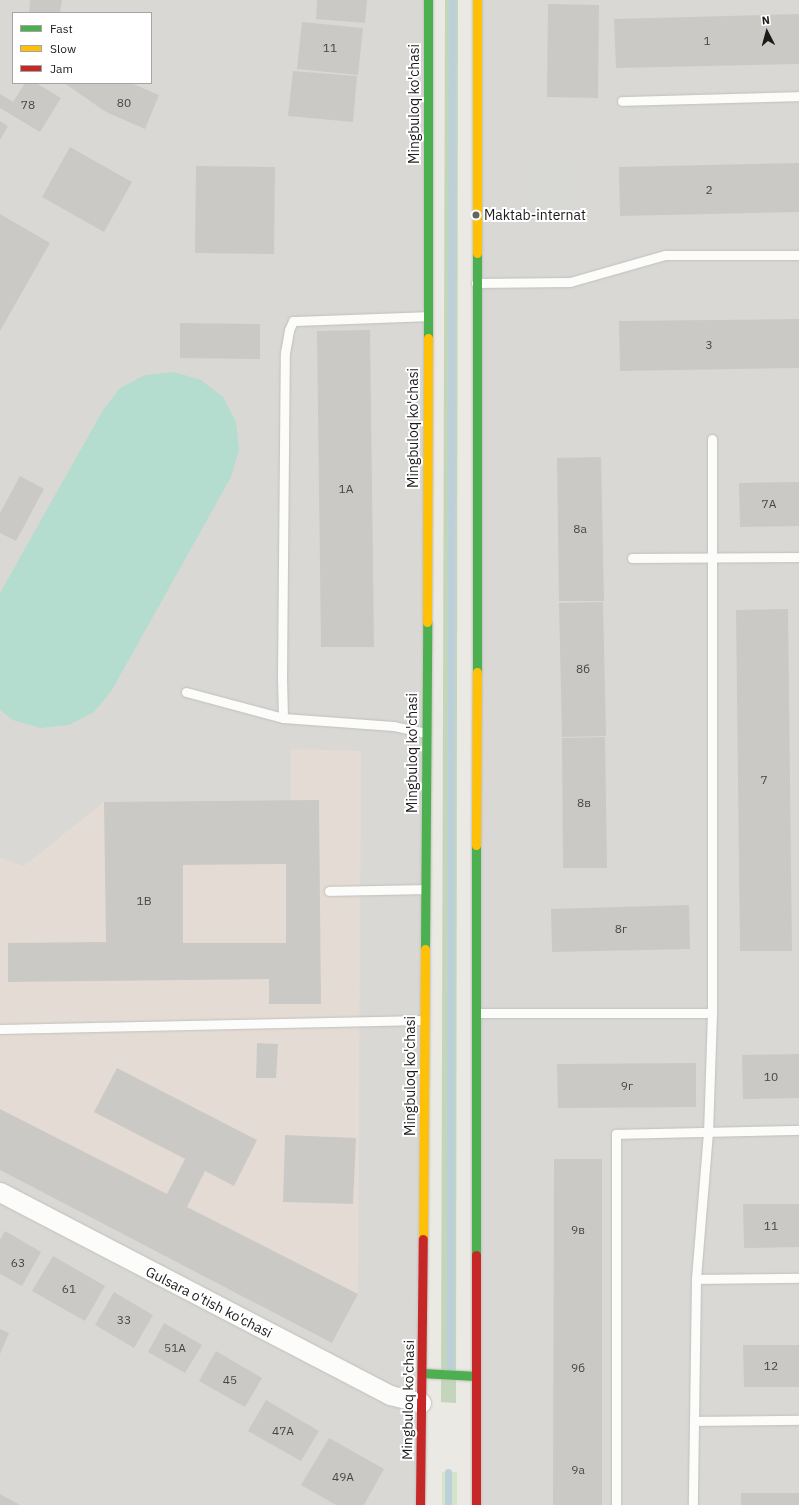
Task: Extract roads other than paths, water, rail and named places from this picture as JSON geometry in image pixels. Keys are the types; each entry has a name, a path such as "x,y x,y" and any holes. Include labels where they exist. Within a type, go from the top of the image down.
{"main road":[{"name":"Mingbuloq ko'chasi","path":"420,1505 422,1403 426,733 428,0"},
{"path":"476,1505 477,0"},
{"path":"422,1373 476,1376"}],"street":[{"name":"Gulsara o'tish ko'chasi","path":"0,1192 390,1395 422,1403"}],"lane":[{"path":"622,101 799,96"},
{"path":"476,284 570,282 666,255 799,255"},
{"path":"283,718 285,353 289,330 293,321 427,316"},
{"path":"693,1505 696,1421 696,1279 708,1132 712,1013 712,439"},
{"path":"632,558 799,558"},
{"path":"186,692 283,718 393,726 426,733"},
{"path":"329,891 425,889"},
{"path":"476,1014 712,1013"},
{"path":"0,1030 424,1020"},
{"path":"616,1505 616,1134 799,1130"},
{"path":"696,1279 799,1278"},
{"path":"696,1421 799,1420"}],"waterway":[{"path":"450,1371 452,0"},
{"path":"448,1472 448,1505"}],"place":[{"name":"Maktab-internat","path":"476,215"}]}
